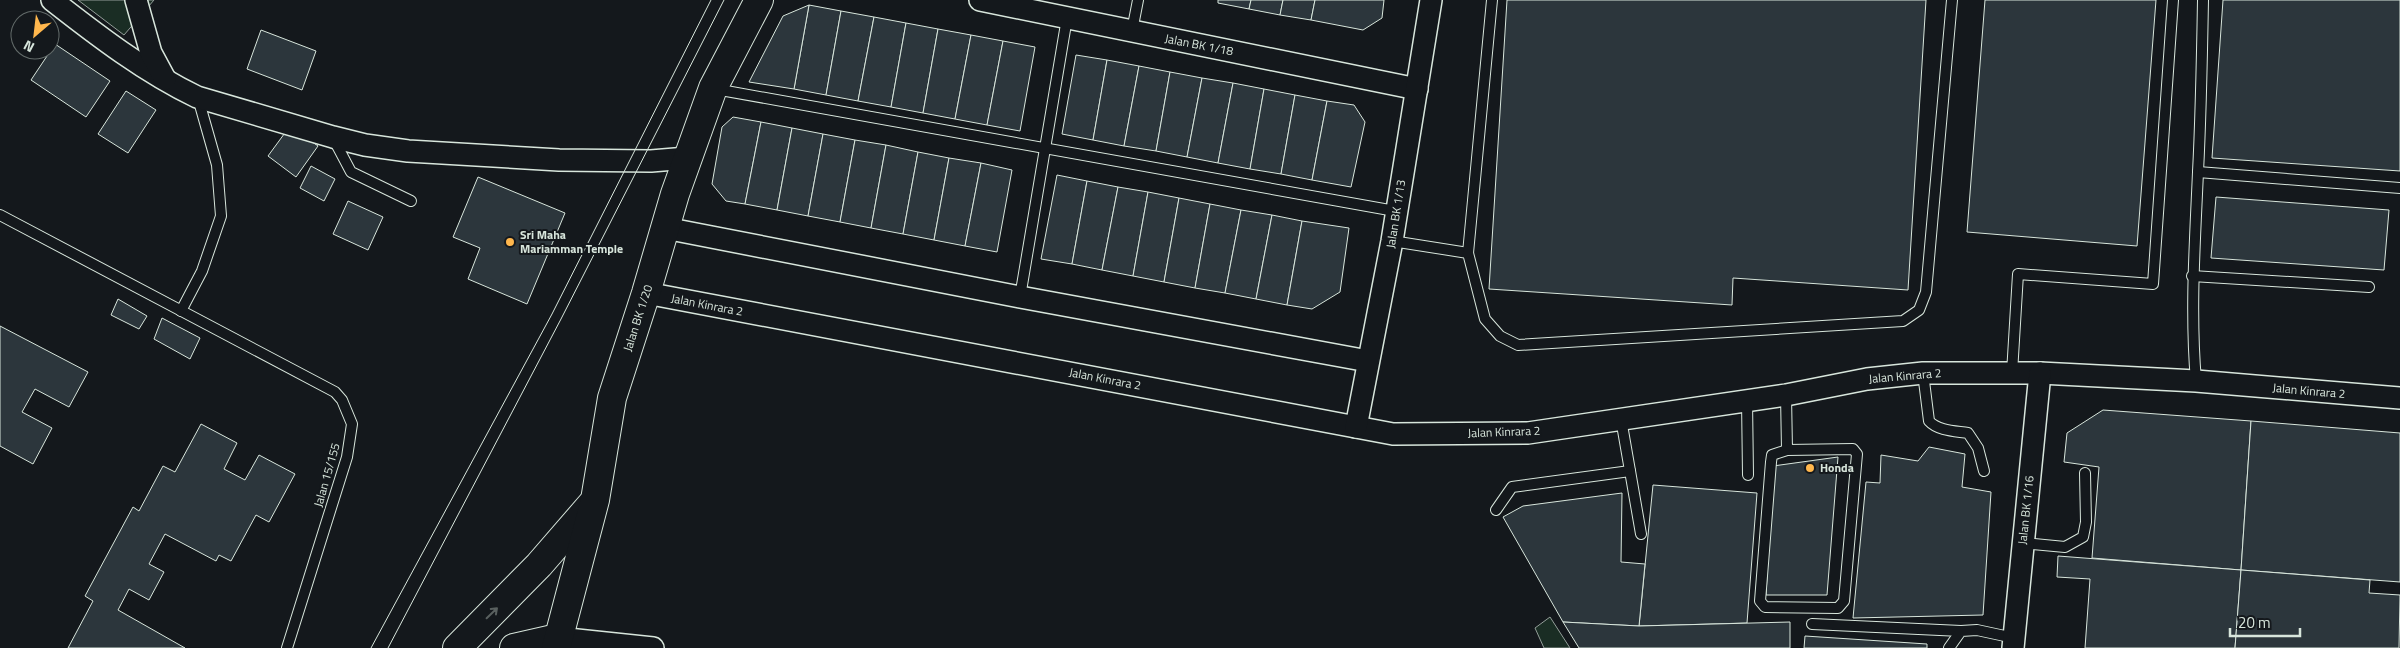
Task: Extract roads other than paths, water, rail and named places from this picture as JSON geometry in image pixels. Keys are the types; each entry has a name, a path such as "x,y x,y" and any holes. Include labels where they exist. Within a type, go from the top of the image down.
{"street":[{"path":"52,0 90,30 167,82 197,97 365,145 408,151 568,160 651,161 687,158"},
{"path":"136,0 151,53 167,82"},
{"name":"Jalan BK 1/20","path":"557,643 595,500 612,398 665,228 687,158 713,88 759,0"},
{"name":"Jalan BK 1/18","path":"980,0 1417,89"},
{"name":"Jalan BK 1/13","path":"1356,427 1392,241 1395,211 1431,0"},
{"path":"665,228 1020,297 1368,361"},
{"name":"Jalan Kinrara 2","path":"646,293 1392,434 1528,433 1786,395 1867,379 1923,373 2012,372 2196,381 2400,398"},
{"name":"Jalan BK 1/16","path":"2013,643 2040,373"},
{"path":"458,648 539,565 595,500"},
{"path":"514,648 557,643 653,648"}],"lane":[{"path":"1132,31 1138,0"},
{"path":"1492,0 1468,253 1485,319 1500,336 1518,345 1903,321 1919,310 1926,292 1952,0"},
{"path":"2012,372 2018,274 2153,284 2173,0"},
{"path":"2196,381 2192,338 2192,276 2198,172 2203,0"},
{"path":"1020,297 1067,18"},
{"path":"713,88 1395,211"},
{"path":"181,311 202,271 221,216 217,165 197,97"},
{"path":"333,137 351,172 411,202"},
{"path":"2198,172 2400,188"},
{"name":"Jalan 15/155","path":"0,215 335,392 342,400 352,424 347,457 287,648"},
{"path":"1392,241 1468,253"},
{"path":"2192,276 2369,286"},
{"path":"1923,373 1929,421 1933,426 1968,433 1978,448 1984,471"},
{"path":"1786,395 1787,450"},
{"path":"1747,400 1748,475"},
{"path":"1621,419 1641,534"},
{"path":"1853,449 1857,454 1844,601 1838,608 1765,607 1760,602 1770,462 1772,455 1787,450 1853,449"},
{"path":"1496,510 1512,487 1630,471"},
{"path":"2023,543 2065,547 2083,538 2086,522 2086,473"},
{"path":"1812,624 1961,631 1977,630 2013,643"},
{"path":"1949,648 1961,631"}],"tram line":[{"path":"371,648 552,314 711,0"},
{"path":"388,648 561,319 724,0"}],"place":[{"name":"Sri Maha Mariamman Temple","path":"510,242"},
{"name":"Honda","path":"1810,468"}]}
